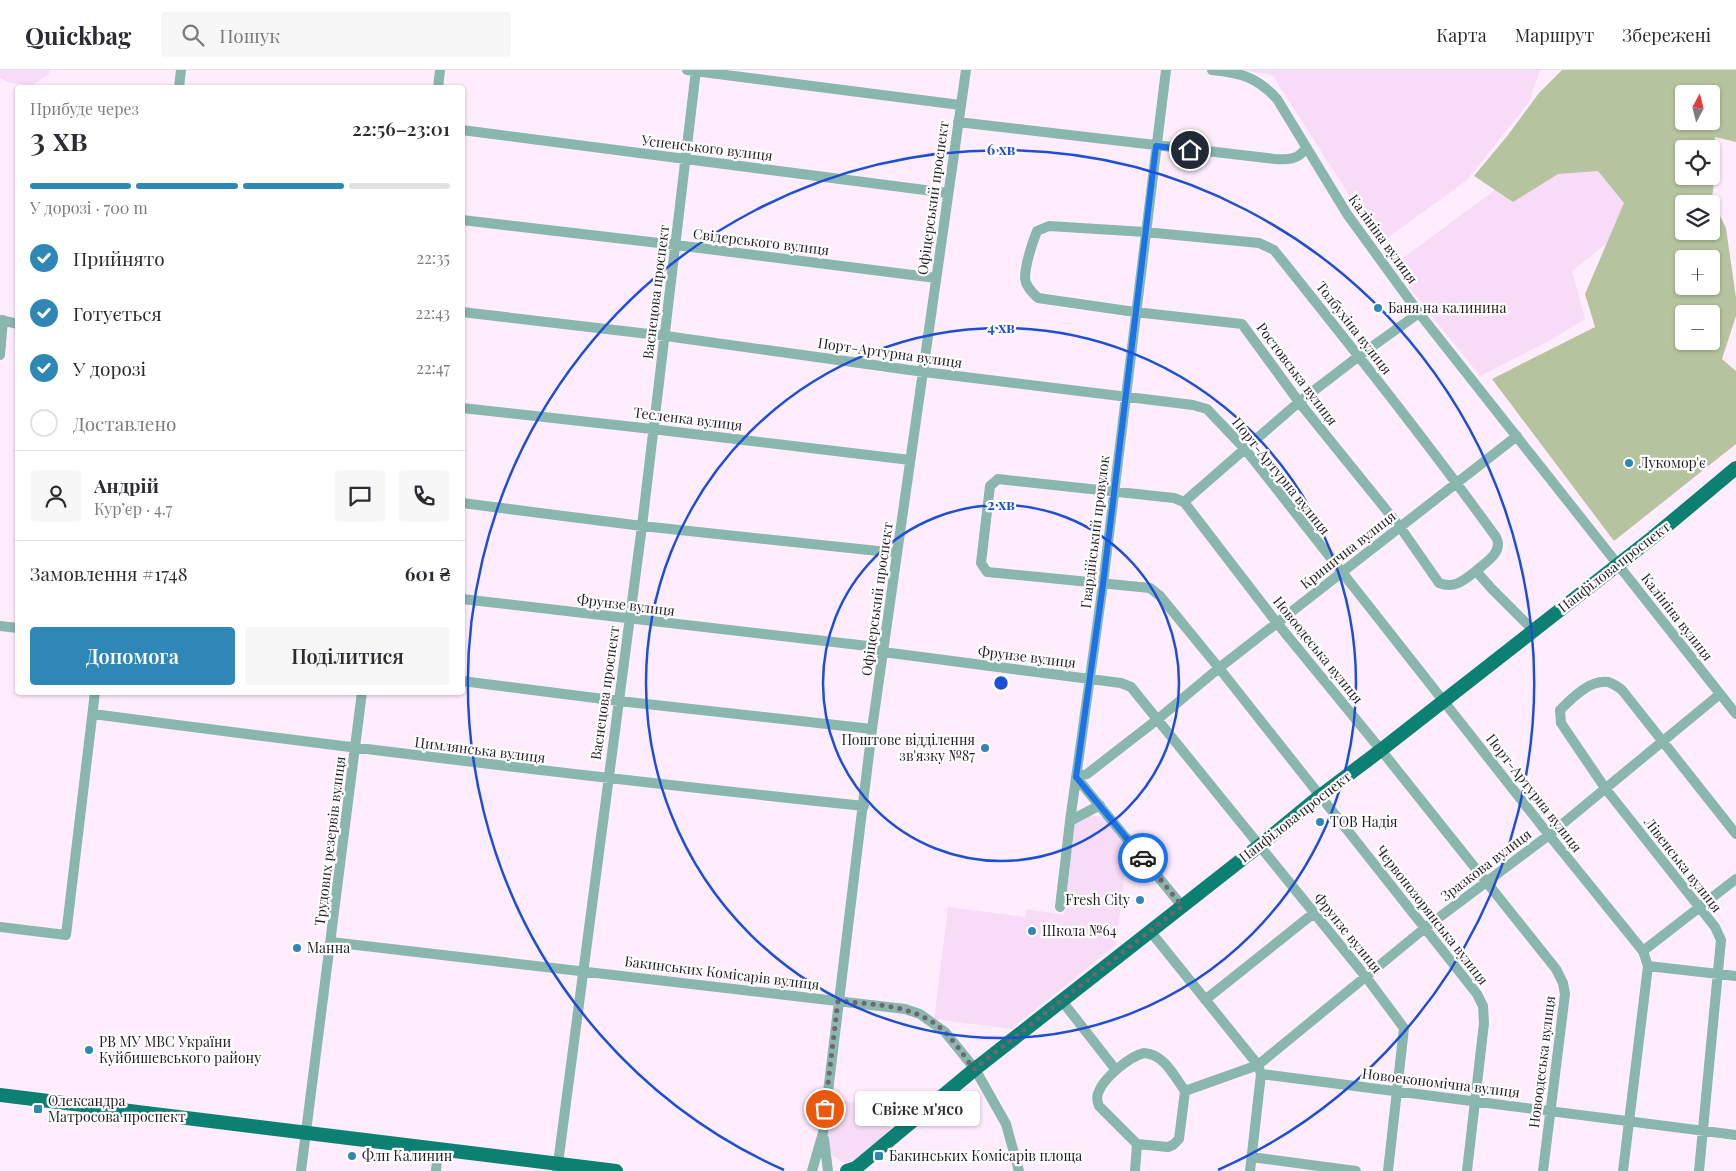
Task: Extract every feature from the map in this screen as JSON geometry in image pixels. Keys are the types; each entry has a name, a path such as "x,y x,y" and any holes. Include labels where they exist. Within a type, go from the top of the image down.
{"main road":[{"name":"Панфілова проспект","path":"852,1170 974,1069 1320,796 1618,565 1736,468"},
{"path":"0,1095 438,1149 558,1167 616,1171"}],"street":[{"path":"179,85 181,70"},
{"path":"438,85 440,70"},
{"path":"693,70 960,105"},
{"name":"Васнецова проспект","path":"558,1167 642,526 652,429 666,336 686,159 693,70"},
{"name":"Офіцерський проспект","path":"823,1133 872,729 966,70"},
{"name":"Гвардійський провулок","path":"1060,907 1103,584 1166,70"},
{"name":"Калініна вулиця","path":"1212,70 1243,74 1261,83 1277,99 1346,214 1419,313 1736,714"},
{"path":"958,122 1288,160 1302,154 1306,148"},
{"name":"Успенського вулиця","path":"465,130 948,193"},
{"name":"Свідерського вулиця","path":"465,220 936,278"},
{"name":"Толбухіна вулиця","path":"1029,258 1037,231 1049,226 1145,232 1258,243 1274,250 1457,483 1498,541 1499,546 1496,553 1476,571"},
{"name":"Ростовська вулиця","path":"1029,258 1025,280 1030,290 1038,298 1135,312 1242,324 1299,402 1400,527 1439,583 1444,585 1460,584 1476,571"},
{"name":"Порт-Артурна вулиця","path":"465,312 666,336 924,372 1125,396 1193,406 1207,410 1245,449 1341,573 1643,951 1648,966 1623,1171"},
{"path":"1103,584 987,572 981,563 990,486 998,479 1174,498 1184,502 1299,402 1419,313"},
{"path":"0,354 2,320 15,323"},
{"name":"Тесленка вулиця","path":"465,408 910,460"},
{"name":"Кринична вулиця","path":"1076,777 1086,774 1158,719 1219,668 1517,436"},
{"name":"Новоодеська вулиця","path":"1184,502 1277,623 1556,969 1563,983 1565,994 1543,1171"},
{"path":"465,503 642,526 897,553"},
{"path":"1476,571 1534,631"},
{"name":"Червонозорянська вулиця","path":"1103,584 1150,588 1160,596 1478,994 1483,1006 1484,1024 1467,1171"},
{"name":"Фрунзе вулиця","path":"465,599 868,646 883,652 1121,683 1131,687 1366,977 1404,1028 1388,1171"},
{"path":"0,626 15,628"},
{"path":"465,681 619,701 872,729"},
{"name":"Лівенська вулиця","path":"1662,742 1622,690 1610,682 1598,683 1578,692 1560,710 1561,723 1605,788 1700,907 1721,940 1699,1171"},
{"name":"Зразкова вулиця","path":"1185,1091 1259,1070 1366,977 1426,928 1549,835 1720,694"},
{"path":"0,927 66,935 95,695"},
{"name":"Трудових резервів вулиця","path":"301,1171 362,695"},
{"name":"Цимлянська вулиця","path":"93,714 355,749 608,779 864,806"},
{"path":"1662,742 1736,834"},
{"path":"1076,777 1182,906"},
{"path":"1070,821 1100,805"},
{"path":"1643,951 1736,879"},
{"path":"1205,1000 1314,913"},
{"path":"1150,931 1259,1070 1250,1171"},
{"name":"Бакинських Комісарів вулиця","path":"331,942 905,1009 920,1014 945,1032 974,1069 1006,1124 1019,1171"},
{"path":"1648,966 1736,976"},
{"path":"1062,1001 1116,1070"},
{"path":"1144,1053 1154,1054 1162,1060 1185,1091 1179,1139 1168,1147 1137,1144 1099,1106 1098,1102 1100,1088 1116,1070 1138,1054 1144,1053"},
{"name":"Новоекономічна вулиця","path":"1259,1070 1398,1092 1736,1135"},
{"path":"812,1171 823,1133"},
{"path":"823,1133 828,1171"},
{"path":"1135,1171 1137,1144"},
{"path":"436,1171 438,1149"},
{"path":"1251,1157 1356,1171"}],"shaded area":[{"path":"0,70 49,70 49,74 33,85 10,83 0,78"},
{"path":"1241,70 1540,70 1529,102 1467,180 1379,244 1272,75"},
{"path":"1572,133 1638,219 1572,271 1585,319 1551,340 1480,376 1395,270 1396,263"},
{"name":"Школа №64","path":"1076,813 1108,818 1128,845 1116,945 1011,1029 934,1019 948,907 1025,917 1027,909 1064,915"},
{"path":"830,1098 871,1105 892,1130 847,1165 827,1152 826,1139"}],"green space":[{"path":"1562,70 1736,70 1736,142 1715,137 1715,140 1675,140 1675,185 1714,185 1712,195 1675,195 1675,240 1720,240 1720,216 1726,228 1736,298 1736,316 1722,359 1736,371 1736,444 1614,541 1492,379 1595,327 1585,294 1624,203 1598,171 1558,174 1513,202 1474,176 1539,93"}],"way so far":[{"path":"825,1109 838,1001 905,1009 920,1014 945,1032 974,1069 1182,906 1143,858"}],"place":[{"name":"Баня на калинина","path":"1378,308"},
{"name":"Лукомор'є","path":"1629,463"},
{"name":"Поштове відділення зв'язку №87","path":"985,748"},
{"name":"ТОВ Надія","path":"1320,822"},
{"name":"Fresh City","path":"1140,900"},
{"name":"Школа №64","path":"1032,931"},
{"name":"Манна","path":"297,948"},
{"name":"РВ МУ МВС України Куйбишевського району","path":"89,1050"},
{"name":"Олександра Матросова проспект","path":"38,1109"},
{"name":"Свіже м'ясо","path":"825,1109"},
{"name":"Флп Калинин","path":"352,1156"},
{"name":"Бакинських Комісарів площа","path":"879,1156"}],"route":[{"path":"1143,858 1076,777 1103,584 1156,146 1190,150"}]}
